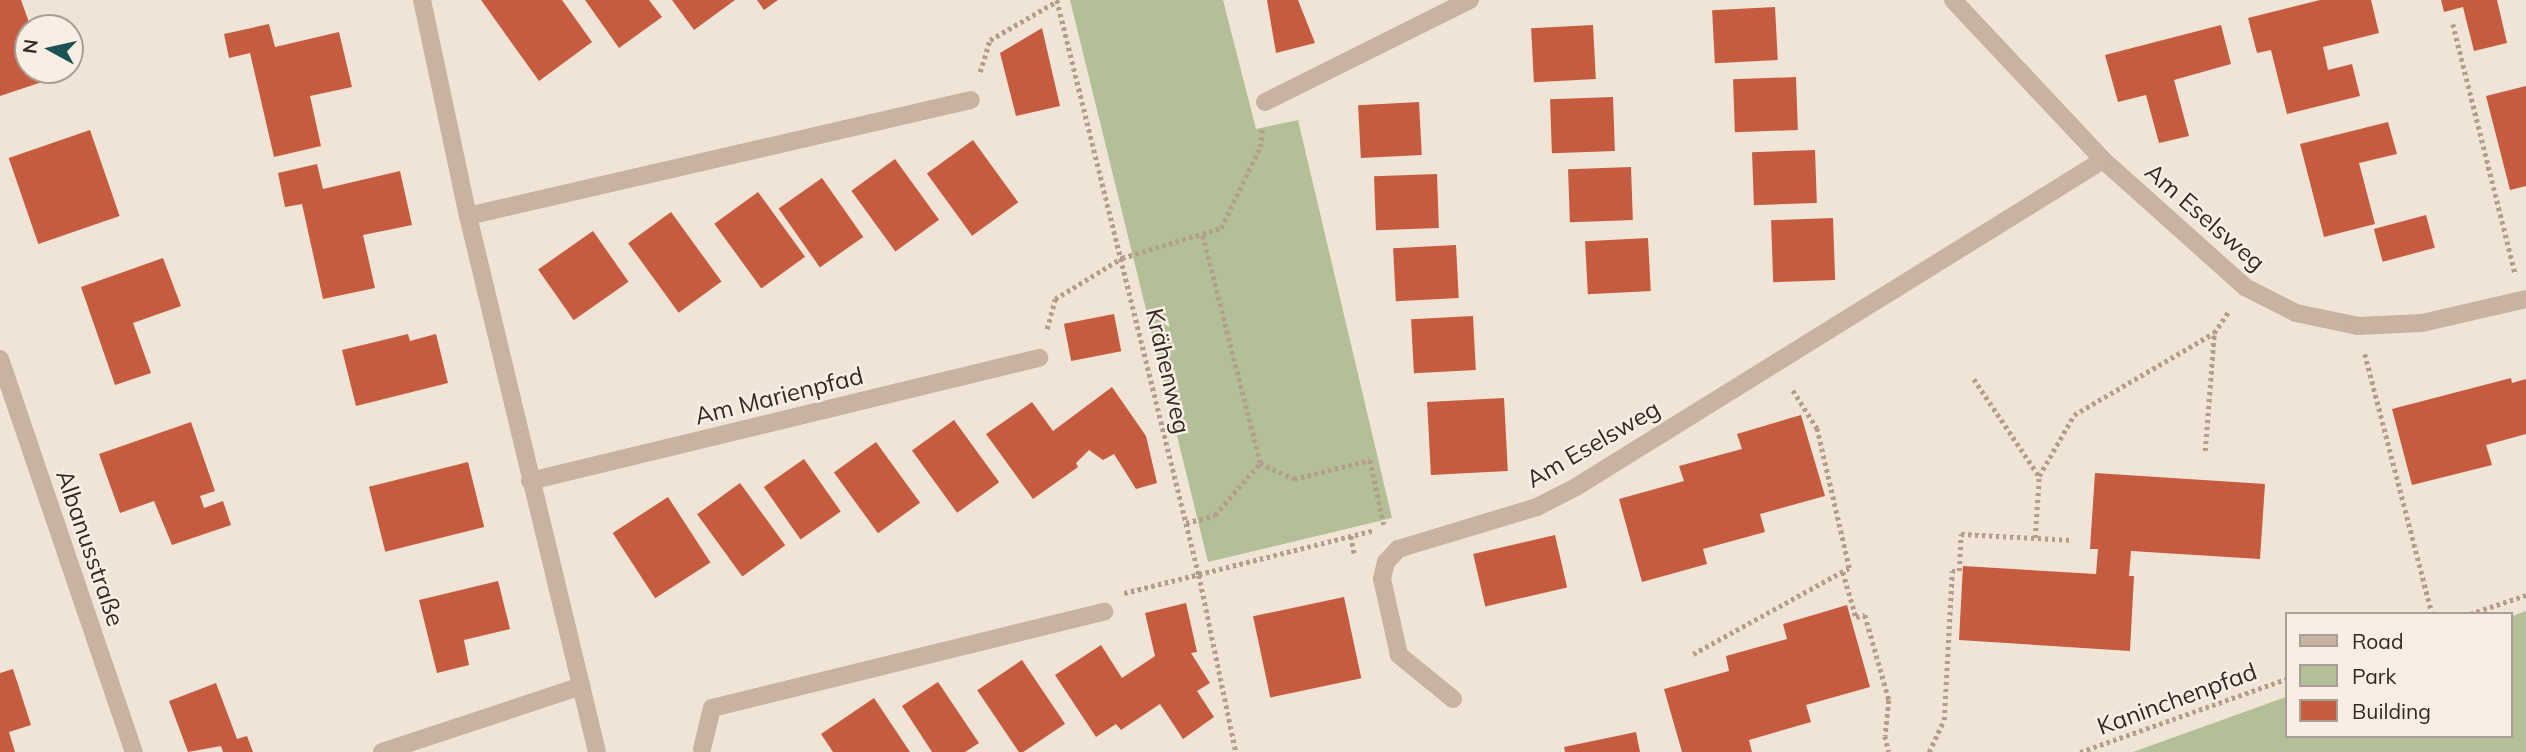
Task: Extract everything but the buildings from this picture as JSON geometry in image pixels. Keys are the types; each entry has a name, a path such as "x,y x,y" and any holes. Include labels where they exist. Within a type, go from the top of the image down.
{"street":[{"path":"422,0 468,216 597,752"},
{"path":"1265,102 1470,0"},
{"name":"Am Eselsweg","path":"1953,0 2103,160 2245,287 2296,313 2358,326 2422,323 2524,300"},
{"path":"468,216 971,100"},
{"name":"Am Eselsweg","path":"1453,699 1399,655 1382,579 1386,562 1414,541 1537,507 2103,160"},
{"name":"Am Marienpfad","path":"530,481 1040,358"},
{"name":"Albanusstraße","path":"0,359 134,752"},
{"path":"699,751 712,708 1104,612"},
{"path":"382,752 581,686"}],"path":[{"path":"990,40 1057,0"},
{"name":"Krähenweg","path":"1057,0 1199,575 1237,752"},
{"path":"2453,24 2524,300"},
{"path":"1055,299 1122,258 1221,228 1260,147 1265,102"},
{"path":"1202,233 1260,463"},
{"path":"2035,538 2039,476 2074,415 2214,333 2245,287"},
{"path":"2205,451 2214,333"},
{"path":"2361,340 2431,612"},
{"path":"1693,654 1849,569 1817,429 1775,363"},
{"path":"1975,379 2039,476"},
{"path":"1260,463 1294,479 1370,460 1387,537"},
{"path":"1186,523 1215,515 1260,463"},
{"path":"1122,593 1385,527"},
{"path":"1929,752 1944,720 1952,571 1959,571 1961,534 2071,540"},
{"path":"1843,572 1856,617 1865,615 1889,700 1885,736 1889,752"},
{"path":"2476,612 2526,595"},
{"name":"Kaninchenpfad","path":"2080,752 2284,680"}],"green space":[{"path":"1070,0 1223,0 1256,129 1298,120 1392,518 1208,562"},
{"path":"2526,611 2526,752 2133,752 2284,698 2284,738 2512,738 2512,616"}]}
